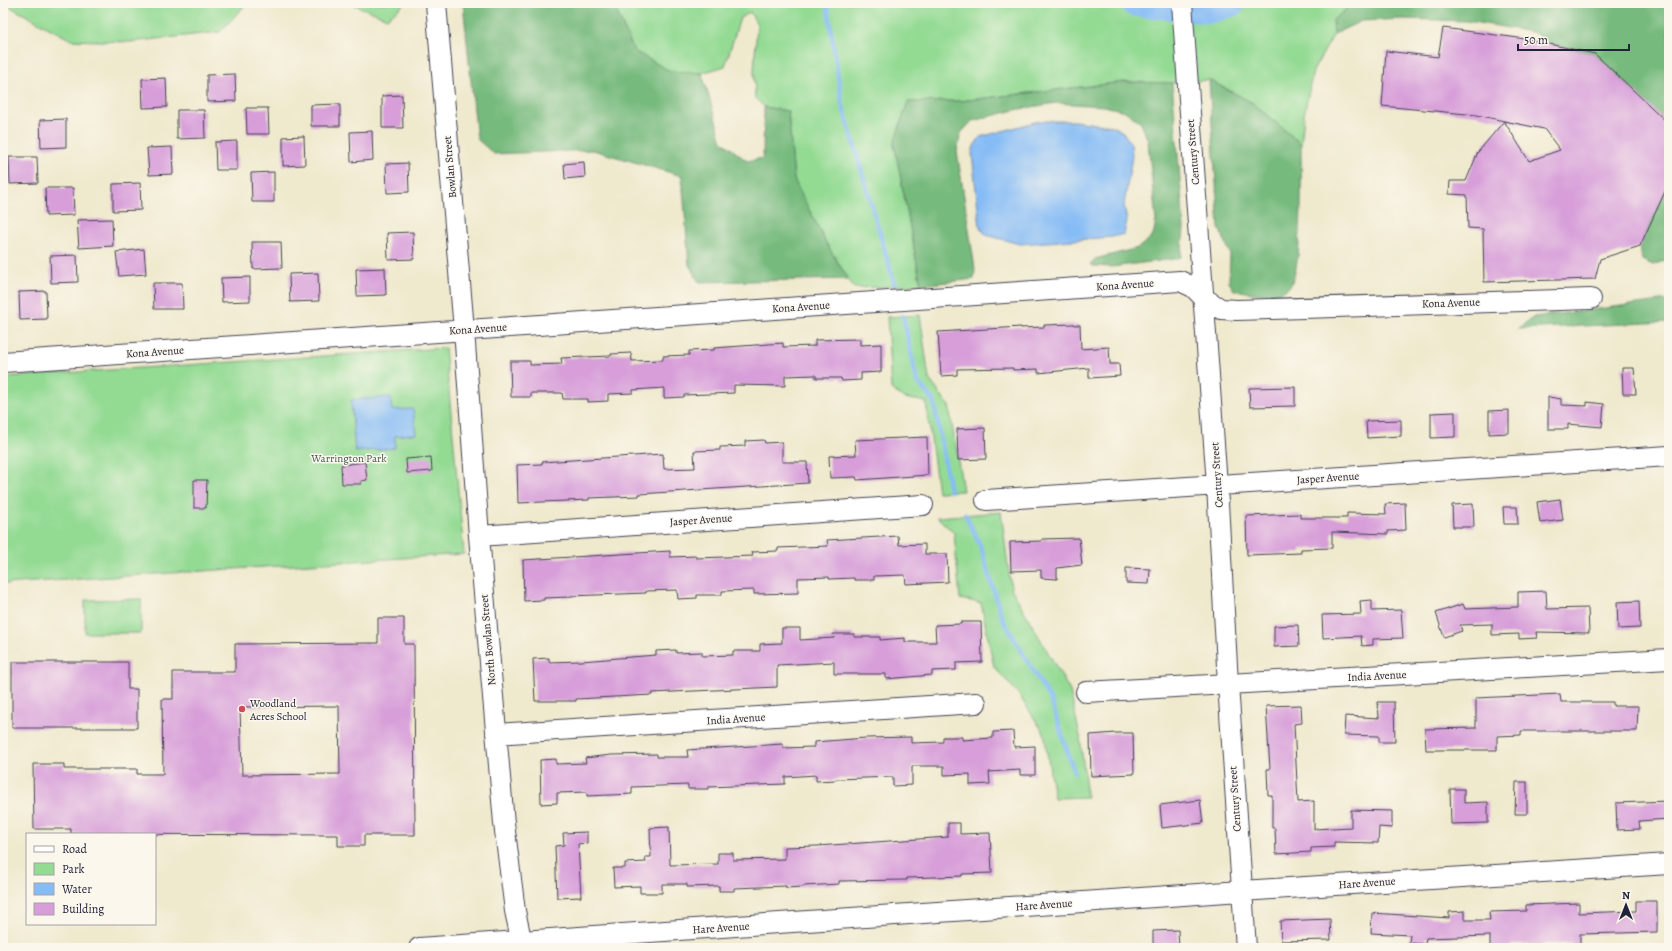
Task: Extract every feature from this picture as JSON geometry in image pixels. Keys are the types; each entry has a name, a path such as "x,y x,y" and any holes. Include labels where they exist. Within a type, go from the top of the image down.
{"street":[{"name":"Bowlan Street","path":"436,3 464,330"},
{"name":"Century Street","path":"1182,3 1218,484 1228,684 1246,948"},
{"name":"Kona Avenue","path":"3,362 1180,281 1193,287 1205,299 1221,309 1237,310 1591,299"},
{"name":"North Bowlan Street","path":"464,330 479,536 504,823 514,911 522,945"},
{"name":"Jasper Avenue","path":"986,500 1669,456"},
{"name":"Jasper Avenue","path":"479,536 923,505"},
{"name":"India Avenue","path":"1086,692 1669,659"},
{"name":"India Avenue","path":"496,734 976,703"},
{"name":"Hare Avenue","path":"419,948 522,945 1241,891 1669,864"}],"green space":[{"path":"3,3 247,3 220,32 130,42 71,40"},
{"path":"350,3 403,3 402,6 387,18"},
{"path":"463,3 608,3 615,8 634,51 670,71 702,73 722,141 747,161 763,158 764,107 788,111 794,180 826,243 848,279 699,282 689,265 682,176 593,150 494,154 477,139"},
{"path":"608,3 1397,3 1349,7 1333,20 1334,34 1313,71 1304,115 1301,144 1253,103 1209,80 1172,83 1124,82 960,101 908,102 894,143 921,285 854,288 826,243 794,180 788,111 764,107 755,98 754,71 757,24 750,12 740,18 725,66 702,73 670,71 634,51 615,8"},
{"path":"1397,3 1669,3 1669,122 1666,122 1595,54 1553,44 1533,32 1467,21 1403,19 1361,21 1334,34 1333,20 1349,7"},
{"path":"1209,80 1253,103 1301,144 1301,197 1297,263 1293,279 1288,288 1276,294 1262,294 1234,290 1229,282 1230,253 1219,228"},
{"path":"1124,82 1172,83 1184,228 1181,257 1111,267 1093,266 1090,264 1095,259 1138,248 1153,236 1156,221 1148,141 1141,123 1125,111 1104,106 1056,103 1019,109 972,121 961,133 957,151 975,269 974,279 921,285 894,143 908,102 960,101"},
{"path":"1669,183 1669,254 1666,260 1653,265 1642,260 1640,246"},
{"path":"1669,300 1669,322 1517,329 1534,317"},
{"path":"920,315 929,379 949,406 963,491 938,492 926,402 904,398 891,389 887,317"},
{"name":"Warrington Park","path":"445,348 464,554 3,584 3,377"},
{"path":"1001,512 1011,588 1070,691 1080,736 1087,797 1054,798 1044,733 1017,692 994,667 981,603 960,599 954,533 937,517"},
{"path":"141,599 141,633 85,633 85,600"}],"water":[{"path":"1039,121 1074,121 1113,126 1123,132 1131,144 1132,156 1124,205 1127,221 1124,234 1112,237 1020,244 986,235 980,227 972,153 974,146 980,137"},
{"path":"390,397 392,410 413,409 416,434 395,436 395,448 355,452 351,400"}],"building":[{"path":"1443,28 1526,39 1595,54 1669,124 1669,183 1640,246 1600,259 1595,279 1484,282 1483,229 1468,228 1467,195 1449,194 1450,181 1466,181 1478,152 1504,121 1477,115 1382,106 1386,51 1438,57","holes":["1504,121 1544,129 1560,150 1529,161"]},
{"path":"235,74 236,101 207,102 207,75"},
{"path":"166,78 167,107 143,108 142,79"},
{"path":"402,95 403,128 382,128 382,96"},
{"path":"340,104 340,126 311,126 311,105"},
{"path":"246,108 268,108 269,134 247,134"},
{"path":"177,110 204,110 205,138 177,139"},
{"path":"66,119 66,147 41,148 40,120"},
{"path":"372,131 373,160 351,162 350,132"},
{"path":"304,136 305,165 283,166 283,137"},
{"path":"237,141 237,170 216,170 215,142"},
{"path":"172,147 173,174 149,175 147,148"},
{"path":"9,157 37,157 38,183 10,184"},
{"path":"584,162 585,177 565,179 564,164"},
{"path":"408,163 409,192 387,193 386,164"},
{"path":"274,172 274,202 252,202 251,173"},
{"path":"140,183 141,210 113,211 113,184"},
{"path":"45,188 73,188 74,215 46,216"},
{"path":"112,219 113,246 79,248 77,220"},
{"path":"413,232 414,259 388,260 387,233"},
{"path":"252,242 281,242 282,268 253,269"},
{"path":"144,249 146,274 119,276 116,252"},
{"path":"77,255 78,282 51,283 50,256"},
{"path":"385,268 386,295 357,296 356,269"},
{"path":"318,273 319,301 290,302 289,274"},
{"path":"250,277 250,301 222,302 221,278"},
{"path":"153,283 182,283 183,309 154,309"},
{"path":"46,291 47,319 20,320 19,292"},
{"path":"1044,325 1080,325 1081,349 1109,347 1110,364 1119,364 1120,376 1089,378 1089,368 1038,373 1038,369 1013,370 1013,368 957,369 957,375 941,376 938,332 1044,327"},
{"path":"860,339 860,345 881,344 881,372 861,373 861,380 842,381 841,378 816,378 816,375 785,376 785,386 734,385 734,393 684,395 684,397 664,398 664,388 633,390 633,393 608,394 608,401 588,402 588,399 563,399 562,393 531,393 531,397 511,397 510,361 530,361 530,365 562,364 561,358 611,356 611,354 631,353 632,361 663,360 663,356 689,355 689,351 714,350 714,348 783,343 783,347 815,346 815,340"},
{"path":"1622,368 1634,368 1636,394 1623,394"},
{"path":"1295,387 1295,406 1250,407 1249,388"},
{"path":"1548,397 1561,399 1561,405 1587,406 1587,402 1604,404 1602,427 1568,424 1568,429 1548,429"},
{"path":"1509,410 1509,433 1489,434 1489,411"},
{"path":"1455,412 1455,437 1431,438 1431,413"},
{"path":"1401,420 1401,436 1367,438 1366,421"},
{"path":"985,428 986,459 958,460 957,429"},
{"path":"927,437 928,475 857,480 856,477 830,478 829,456 856,455 855,440"},
{"path":"764,440 765,443 782,442 782,462 807,462 808,483 639,494 639,496 589,498 589,500 518,503 517,465 663,454 664,469 695,468 694,451 720,450 720,447 745,446 745,441"},
{"path":"431,457 432,471 407,473 406,459"},
{"path":"365,462 367,480 361,481 361,484 342,484 341,465"},
{"path":"194,480 207,480 206,508 194,508"},
{"path":"1560,499 1563,520 1540,523 1537,502"},
{"path":"1405,503 1406,530 1388,531 1388,534 1332,532 1332,548 1301,549 1301,553 1247,555 1246,516 1300,514 1300,518 1347,518 1347,513 1386,514 1385,504"},
{"path":"1473,504 1474,527 1453,527 1452,505"},
{"path":"1503,507 1517,507 1518,524 1504,524"},
{"path":"898,536 899,545 925,544 925,554 947,554 948,582 906,584 905,575 874,576 874,580 854,580 854,578 829,579 829,577 798,578 798,593 754,594 754,590 722,591 722,595 697,595 697,598 678,599 677,590 646,591 646,593 570,596 524,601 523,560 670,551 670,557 696,556 696,558 753,556 752,552 778,551 778,548 828,546 827,540"},
{"path":"1079,538 1082,565 1057,568 1057,579 1041,578 1041,570 1011,571 1010,542"},
{"path":"1126,568 1150,569 1149,584 1126,583"},
{"path":"1546,591 1547,609 1588,608 1589,633 1536,632 1537,638 1519,639 1519,634 1492,635 1492,624 1460,625 1462,631 1444,637 1436,613 1463,604 1465,609 1518,607 1518,592"},
{"path":"1372,600 1372,611 1401,610 1403,638 1373,639 1373,645 1362,646 1361,636 1323,638 1322,615 1361,614 1360,601"},
{"path":"1639,601 1640,628 1618,629 1617,602"},
{"path":"378,618 404,618 404,644 414,644 415,835 364,835 364,846 338,846 338,835 71,833 71,829 34,829 33,764 64,764 64,769 137,769 137,774 163,774 162,699 173,699 173,672 235,672 235,644 378,643","holes":["339,706 340,774 242,775 240,707"]},
{"path":"961,622 981,622 982,662 956,663 956,670 932,671 932,675 886,679 886,674 834,674 834,662 777,665 777,687 652,693 652,695 576,699 576,701 535,701 533,659 549,658 549,662 581,661 656,655 656,651 676,650 676,653 702,652 702,656 733,655 733,651 760,651 760,644 782,643 782,628 800,628 800,640 834,638 833,634 854,634 854,637 880,637 880,640 905,638 905,642 936,642 935,625 961,624"},
{"path":"1298,625 1299,646 1274,647 1274,626"},
{"path":"12,662 128,662 128,689 137,689 137,728 12,728"},
{"path":"1560,694 1561,702 1613,702 1613,706 1638,706 1637,731 1521,731 1521,735 1497,736 1497,750 1426,750 1425,729 1476,728 1476,698"},
{"path":"1378,702 1394,702 1395,742 1379,742 1379,736 1344,735 1345,716 1379,718"},
{"path":"1301,705 1302,723 1294,724 1298,802 1314,801 1314,829 1351,827 1351,810 1392,811 1392,828 1379,827 1378,843 1334,842 1334,847 1311,848 1311,852 1276,854 1275,828 1272,828 1272,795 1268,795 1267,769 1270,769 1266,706"},
{"path":"1013,731 1014,747 1035,746 1035,775 1020,775 1020,770 989,772 990,784 970,785 970,774 944,775 944,766 912,766 912,785 893,786 893,777 816,781 816,775 785,777 785,784 708,787 708,789 688,789 688,785 632,787 632,794 587,796 587,792 557,793 557,803 541,804 540,760 556,759 556,764 586,763 585,758 611,755 657,754 657,757 688,757 687,750 783,744 783,748 814,747 814,742 866,738 911,737 911,743 943,742 943,737 962,737 962,740 993,738 993,732"},
{"path":"1133,733 1134,774 1091,776 1090,735"},
{"path":"1516,782 1527,782 1527,814 1515,814"},
{"path":"1450,789 1464,789 1464,803 1488,802 1488,823 1451,824"},
{"path":"1200,800 1203,823 1162,828 1160,805"},
{"path":"1669,801 1669,819 1639,821 1640,829 1617,830 1616,803"},
{"path":"948,823 960,823 960,834 990,833 992,873 962,874 962,876 907,878 907,880 839,881 839,884 786,888 786,886 734,888 734,891 719,891 719,886 687,887 687,884 662,884 662,893 640,893 640,886 614,887 613,868 625,868 625,863 646,862 645,857 651,857 650,828 669,827 670,865 718,864 718,853 733,853 733,860 785,859 785,847 948,837"},
{"path":"587,832 587,843 578,844 581,897 557,898 555,846 564,845 563,833"},
{"path":"1636,901 1657,901 1657,932 1580,934 1580,943 1511,945 1511,948 1490,948 1490,936 1426,938 1425,944 1409,943 1410,935 1371,933 1372,913 1449,918 1449,912 1465,911 1465,920 1490,920 1489,912 1526,911 1526,905 1579,903 1579,913 1636,911"},
{"path":"1330,919 1331,940 1281,941 1280,921"},
{"path":"1178,930 1179,948 1153,948 1153,931"}],"waterway":[{"path":"827,3 842,103 895,286"},
{"path":"1134,3 1209,10 1232,3"},
{"path":"903,316 917,381 934,402 950,491"},
{"path":"965,514 980,545 1002,618 1051,701 1074,772"}],"place":[{"name":"Woodland Acres School","path":"242,709"}]}
